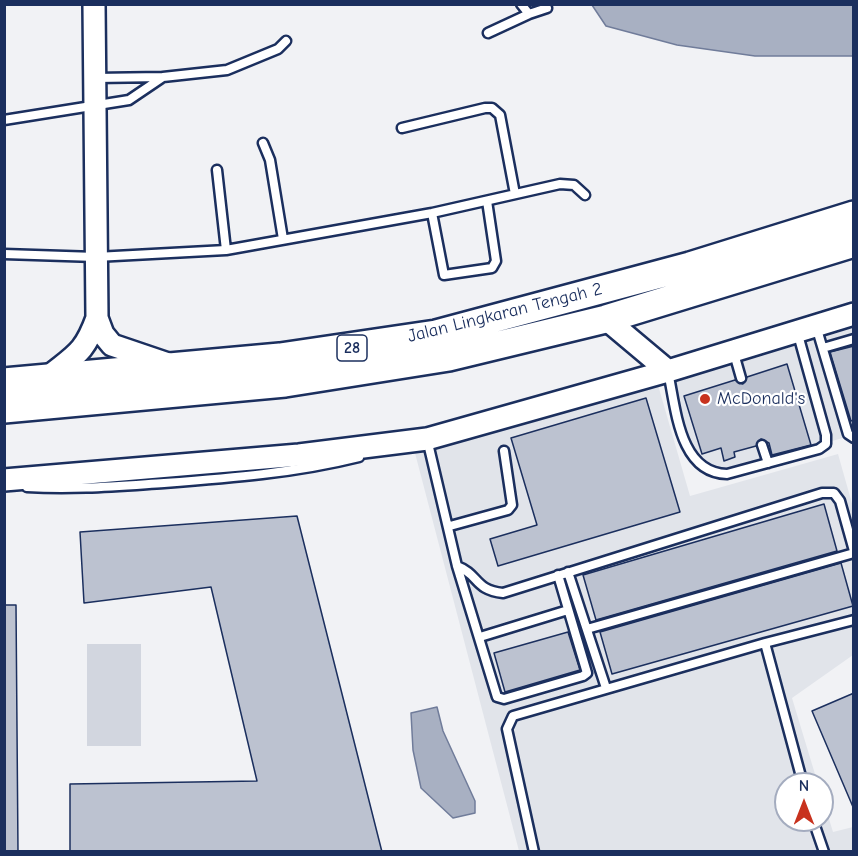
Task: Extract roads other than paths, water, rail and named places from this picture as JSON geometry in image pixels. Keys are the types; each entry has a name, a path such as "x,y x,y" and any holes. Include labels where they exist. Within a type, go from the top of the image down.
{"highway":[{"name":"Jalan Lingkaran Tengah 2","path":"4,382 337,350 436,334 690,266 854,215"},
{"name":"Jalan Lingkaran Tengah 2","path":"4,409 342,375 450,357 606,319 854,243"}],"street":[{"path":"94,4 97,318 103,334 112,345 174,366"},
{"path":"4,480 299,455 428,439 668,371 854,314"},
{"path":"47,378 79,353 88,342 97,318"},
{"path":"606,319 668,371"}],"lane":[{"path":"521,4 529,14"},
{"path":"488,33 547,8"},
{"path":"93,78 163,77 227,70 278,49 286,41"},
{"path":"4,120 129,100 163,77"},
{"path":"402,128 485,108 497,110 500,115 515,194"},
{"path":"263,143 270,160 283,239"},
{"path":"217,170 226,250"},
{"path":"4,255 96,257 226,250 432,213 567,183 585,195"},
{"path":"432,213 444,274 449,276 492,268 496,261 487,201"},
{"path":"806,328 823,348 848,434 854,438"},
{"path":"668,371 686,448 702,466 716,474 727,474 819,449 826,444 826,435 806,328"},
{"path":"823,348 854,339"},
{"path":"733,350 741,378"},
{"path":"4,486 62,489 244,477 314,468 428,439 450,526 457,566 497,697 504,699 583,676 587,669 558,575"},
{"path":"762,445 768,463"},
{"path":"450,526 508,510 512,505 504,451"},
{"path":"457,566 465,569 480,586 489,591 503,593 822,493 834,494 840,501 854,552 587,628"},
{"path":"568,572 606,688"},
{"path":"480,637 568,610"},
{"path":"534,852 507,729 508,722 513,716 765,643 854,620"},
{"path":"765,643 800,772"},
{"path":"817,832 824,852"}],"water":[{"path":"592,5 853,5 853,56 755,56 677,45 606,26"},
{"path":"437,707 443,731 475,801 475,813 453,818 421,788 413,750 411,713"}],"place":[{"name":"McDonald's","path":"705,399"}]}
